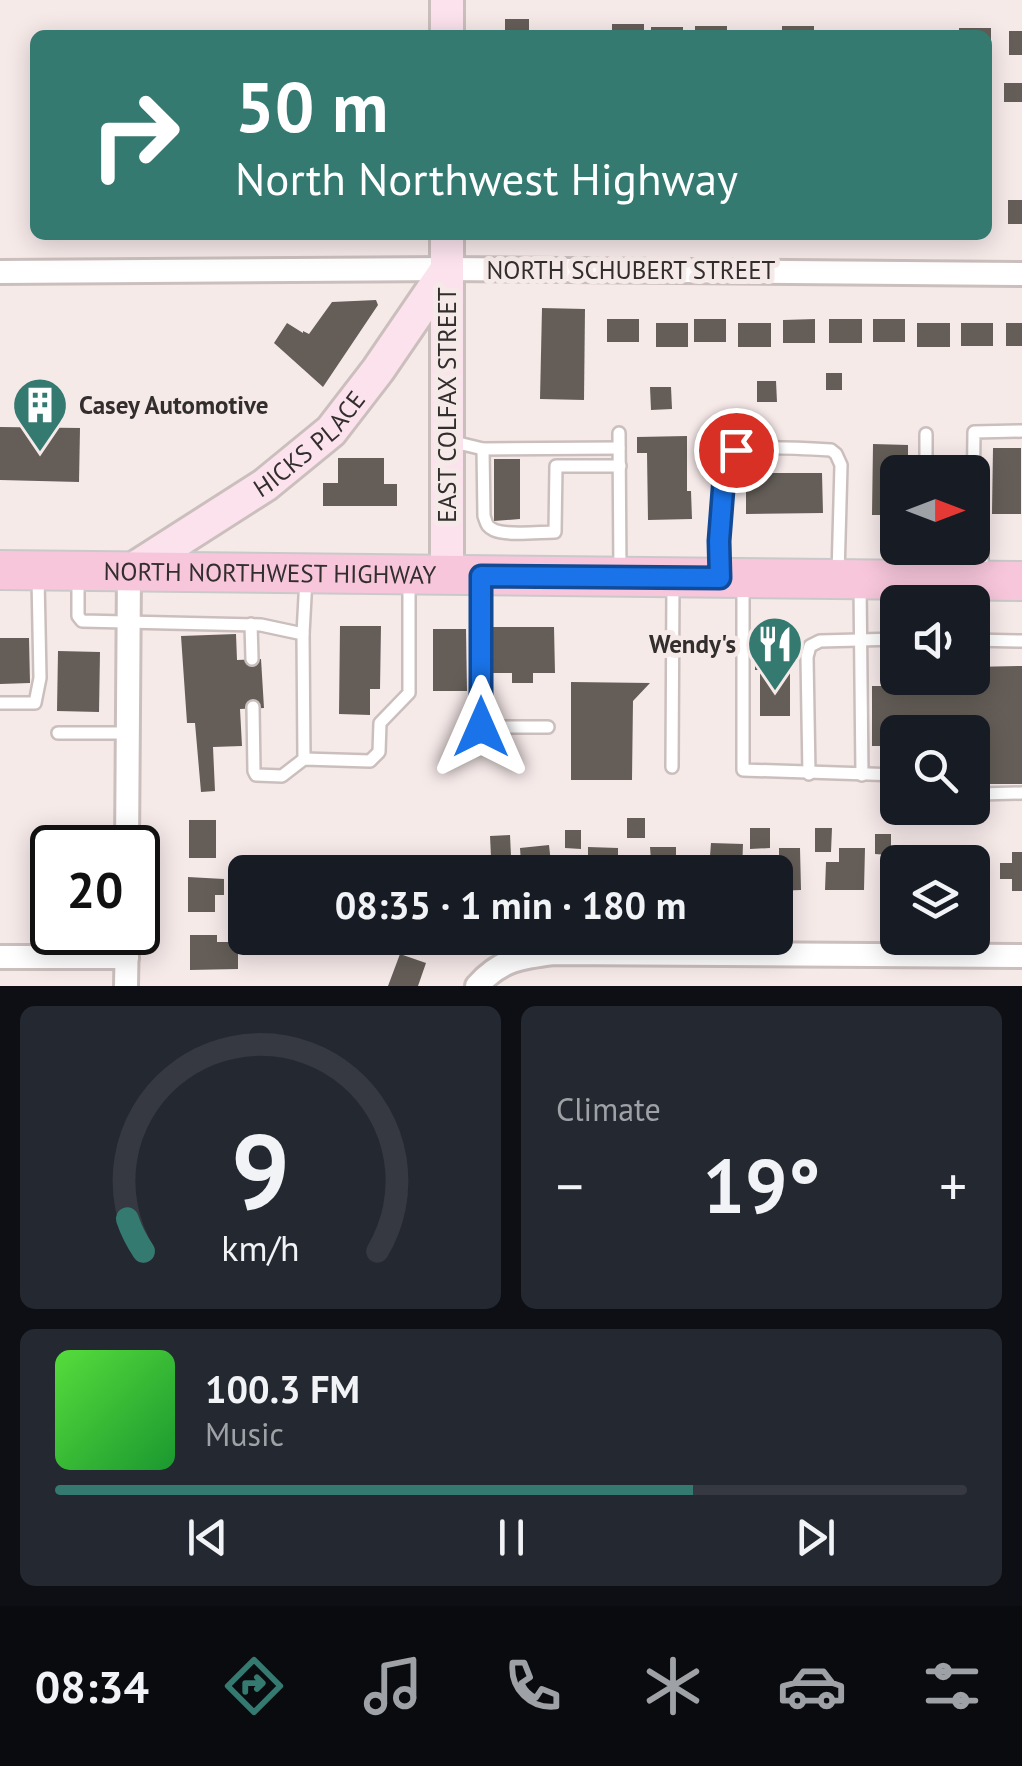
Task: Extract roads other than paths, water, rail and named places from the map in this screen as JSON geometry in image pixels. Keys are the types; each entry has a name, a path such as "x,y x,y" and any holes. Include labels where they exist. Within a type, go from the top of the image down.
{"main road":[{"name":"NORTH NORTHWEST HIGHWAY","path":"0,570 849,580 920,565"},
{"name":"NORTH NORTHWEST HIGHWAY","path":"929,565 982,580 1022,581"}],"street":[{"path":"447,0 447,30"},
{"name":"EAST COLFAX STREET","path":"447,240 447,440 464,576"},
{"name":"NORTH SCHUBERT STREET","path":"0,272 447,269 1022,274"},
{"name":"HICKS PLACE","path":"129,572 264,485 331,431 447,269"},
{"path":"126,825 129,572"},
{"path":"477,985 499,965 554,953 1022,956"},
{"path":"0,956 127,957 126,986"}],"lane":[{"path":"982,580 982,532 973,508 974,432 1022,431"},
{"path":"619,433 620,577"},
{"path":"926,434 926,455"},
{"path":"447,440 484,449 619,448"},
{"path":"484,449 483,502 487,525 503,532 555,532 556,466 620,466"},
{"path":"862,774 861,639 849,580 841,465 832,450 736,450 725,464 719,541 731,578 743,770 808,774 880,774"},
{"path":"0,703 35,703 40,678 38,570"},
{"path":"78,571 78,616 82,621 251,624 302,634"},
{"path":"304,760 302,634 306,574"},
{"path":"253,708 256,775 282,776 304,760 370,761 380,752 380,723 409,694 409,575"},
{"path":"464,576 481,727 548,726"},
{"path":"672,767 673,578"},
{"path":"251,624 252,659"},
{"path":"808,774 810,646 820,641 880,640"},
{"path":"990,640 1022,641"},
{"path":"58,732 127,733"},
{"path":"990,794 1022,794"}],"place":[{"name":"Casey Automotive","path":"40,454"},
{"name":"Wendy's","path":"775,693"}]}
